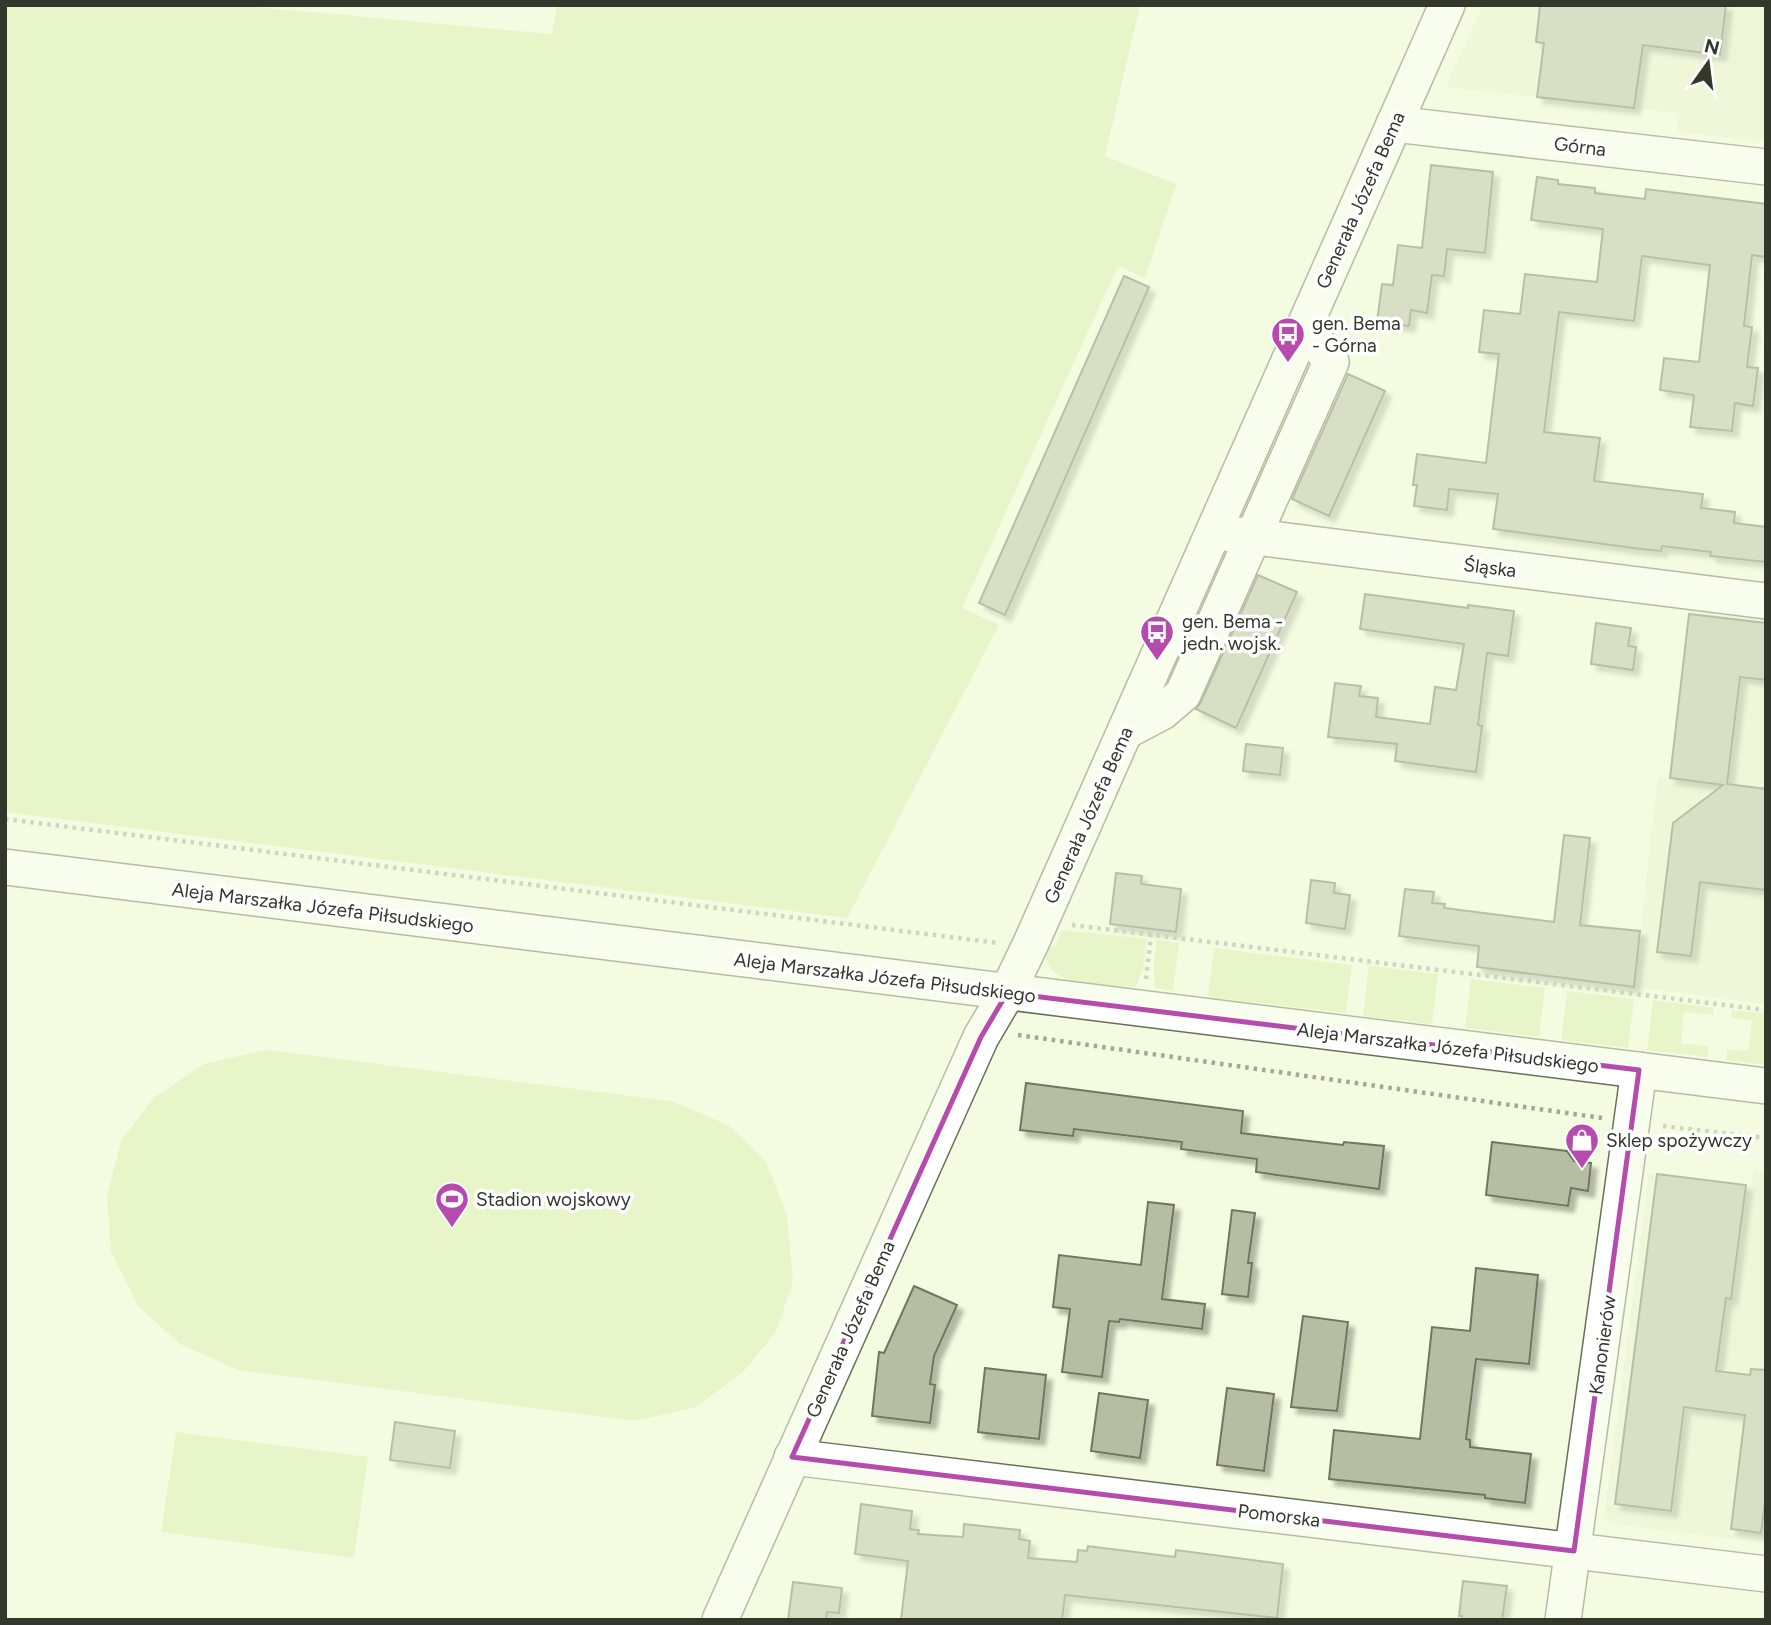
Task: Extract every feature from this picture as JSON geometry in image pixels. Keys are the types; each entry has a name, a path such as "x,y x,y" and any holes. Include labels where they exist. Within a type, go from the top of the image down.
{"street":[{"name":"Generała Józefa Bema","path":"720,1620 981,1037 1007,993 1126,731 1447,5"},
{"name":"Górna","path":"1394,124 1766,167"},
{"path":"1126,731 1162,712 1183,694 1331,362 1306,326"},
{"name":"Śląska","path":"1215,533 1766,601"},
{"name":"Aleja Marszałka Józefa Piłsudskiego","path":"5,867 1766,1086"},
{"name":"Kanonierów","path":"1563,1620 1639,1070"},
{"name":"Pomorska","path":"792,1457 1766,1574"}],"path":[{"path":"5,819 1009,944"},
{"path":"1060,923 1766,1010"},
{"path":"1017,1035 1633,1122 1766,1138"}],"highlighted area":[{"path":"1007,993 1639,1070 1574,1551 792,1457 981,1037"}],"shaded area":[{"path":"1483,5 1766,5 1766,142 1678,132 1676,113 1446,87"},
{"path":"1690,611 1766,620 1766,1004 1634,987 1658,777 1670,778"},
{"path":"1754,1170 1766,1172 1766,1543 1613,1524 1604,1520 1649,1173 1751,1186"}],"green space":[{"path":"5,5 236,5 552,34 557,5 1140,5 1105,156 1176,184 1145,278 1118,266 962,608 999,625 847,918 5,812"},
{"path":"1309,355 1323,365 1252,522 1244,511 1245,499"},
{"path":"1234,561 1179,685 1153,707 1207,580 1217,568"},
{"path":"1062,930 1147,939 1143,968 1136,987 1069,979 1054,972 1046,960 1045,946 1055,947"},
{"path":"1157,940 1179,943 1173,991 1155,988 1153,968"},
{"path":"1214,948 1352,965 1346,1013 1208,997"},
{"path":"1369,966 1438,974 1432,1024 1363,1016"},
{"path":"1471,979 1545,988 1539,1037 1465,1028"},
{"path":"1567,991 1634,999 1628,1048 1561,1040"},
{"path":"1653,1000 1714,1008 1713,1015 1684,1012 1681,1043 1709,1047 1707,1057 1647,1050"},
{"path":"1732,1010 1766,1014 1766,1065 1726,1060 1727,1049 1748,1051 1752,1021 1731,1017"},
{"path":"266,1050 671,1101 728,1125 766,1162 787,1215 793,1281 776,1332 743,1372 696,1407 635,1421 238,1370 180,1344 139,1307 111,1252 107,1196 122,1139 155,1097 204,1064"},
{"path":"176,1432 368,1457 354,1558 161,1532"}],"building":[{"path":"1540,5 1726,5 1720,55 1643,45 1634,108 1537,97 1544,43 1536,42"},
{"path":"1431,165 1493,172 1485,253 1447,249 1444,276 1432,275 1427,313 1411,310 1409,326 1377,322 1382,284 1393,285 1398,245 1422,248"},
{"path":"1537,177 1558,180 1558,184 1595,188 1595,193 1645,199 1646,189 1766,204 1766,257 1752,255 1744,326 1752,327 1747,367 1758,368 1753,406 1735,403 1732,431 1690,427 1694,395 1660,390 1664,358 1699,362 1710,265 1642,256 1634,321 1559,312 1544,432 1600,438 1594,481 1703,494 1701,508 1735,512 1734,523 1766,527 1766,562 1710,556 1711,552 1662,546 1661,551 1641,549 1493,529 1498,494 1449,489 1447,510 1414,506 1417,485 1413,485 1417,454 1486,463 1499,354 1479,352 1484,310 1520,314 1525,274 1597,282 1603,229 1531,220"},
{"path":"1124,276 1149,287 1005,615 979,603"},
{"path":"1348,374 1385,391 1329,516 1292,499"},
{"path":"1258,575 1297,592 1236,728 1196,709"},
{"path":"1365,594 1468,608 1468,605 1514,611 1508,656 1487,653 1478,725 1482,726 1476,772 1395,761 1397,744 1328,737 1335,683 1361,686 1359,696 1378,698 1376,717 1430,724 1435,687 1456,690 1464,644 1360,629"},
{"path":"1689,614 1766,623 1766,680 1740,677 1727,784 1766,789 1766,890 1700,882 1691,956 1657,952 1673,823 1723,785 1670,778"},
{"path":"1596,623 1631,628 1628,646 1636,647 1633,670 1591,664"},
{"path":"1246,744 1283,748 1280,775 1243,771"},
{"path":"1564,835 1590,838 1580,925 1640,931 1634,987 1477,967 1479,946 1399,936 1405,889 1434,892 1432,903 1445,904 1444,908 1554,922"},
{"path":"1116,873 1142,876 1141,884 1181,889 1176,932 1110,924"},
{"path":"1311,880 1335,883 1334,893 1350,895 1345,929 1306,923"},
{"path":"1026,1083 1243,1111 1241,1133 1343,1145 1344,1142 1384,1146 1379,1189 1256,1172 1257,1159 1181,1149 1182,1142 1074,1129 1073,1136 1020,1130"},
{"path":"1492,1142 1567,1151 1574,1161 1591,1163 1588,1191 1571,1188 1568,1206 1486,1195"},
{"path":"1657,1174 1746,1185 1731,1299 1726,1298 1716,1371 1750,1375 1751,1369 1766,1370 1766,1495 1761,1533 1731,1529 1745,1415 1684,1407 1671,1511 1615,1504"},
{"path":"1148,1202 1174,1205 1162,1299 1205,1304 1202,1329 1120,1319 1119,1322 1109,1321 1102,1377 1062,1372 1070,1309 1053,1307 1059,1255 1141,1265"},
{"path":"1232,1210 1255,1213 1248,1263 1252,1263 1248,1297 1222,1294"},
{"path":"1476,1268 1538,1275 1529,1364 1476,1359 1466,1439 1470,1440 1470,1447 1531,1454 1525,1503 1485,1498 1485,1495 1329,1479 1334,1430 1420,1439 1432,1327 1470,1331"},
{"path":"914,1286 957,1305 934,1356 930,1384 935,1385 930,1423 872,1416 879,1352 884,1353"},
{"path":"1303,1316 1348,1322 1337,1411 1291,1407"},
{"path":"985,1368 1046,1375 1039,1439 978,1432"},
{"path":"1227,1388 1274,1394 1264,1471 1217,1465"},
{"path":"1099,1393 1148,1400 1140,1458 1091,1451"},
{"path":"395,1422 455,1431 450,1468 390,1460"},
{"path":"861,1504 912,1511 910,1529 919,1530 918,1534 963,1537 964,1524 1020,1530 1019,1539 1030,1541 1028,1558 1077,1562 1078,1550 1087,1551 1088,1546 1175,1557 1176,1550 1283,1564 1277,1618 1065,1595 1062,1620 901,1620 908,1561 855,1554"},
{"path":"1463,1581 1507,1586 1502,1620 1462,1620 1462,1616 1459,1616"},
{"path":"793,1582 842,1588 839,1613 827,1612 826,1620 788,1620"}],"place":[{"name":"gen. Bema - Górna","path":"1288,364"},
{"name":"gen. Bema - jedn. wojsk.","path":"1157,662"},
{"name":"Sklep spożywczy","path":"1582,1170"},
{"name":"Stadion wojskowy","path":"452,1229"}]}
